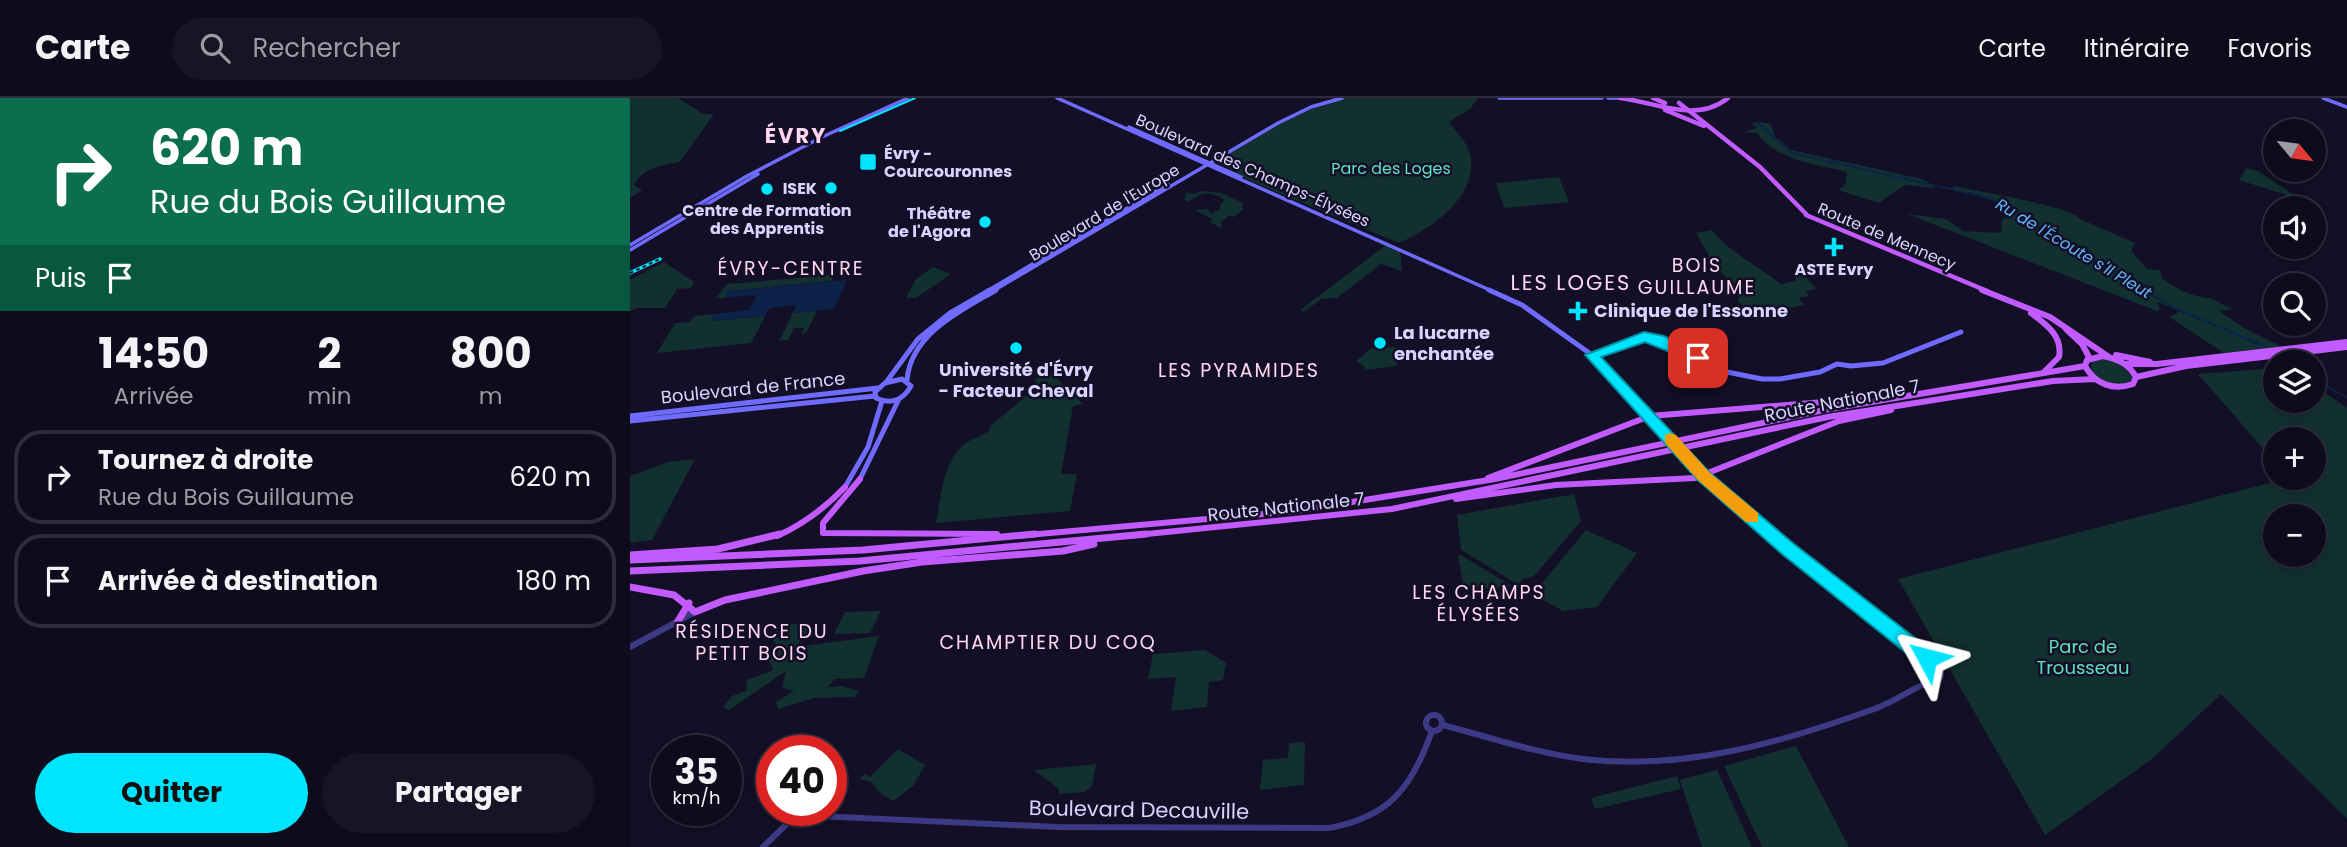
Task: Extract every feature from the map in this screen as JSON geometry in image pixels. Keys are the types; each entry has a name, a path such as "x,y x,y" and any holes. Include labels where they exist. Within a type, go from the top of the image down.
{"main road":[{"path":"630,247 788,156 834,135 831,132 908,98"},
{"name":"Boulevard des Champs-Élysées","path":"1056,98 1196,159"},
{"name":"Boulevard des Champs-Élysées","path":"1066,98 1522,306 1550,323 1592,355 1704,476"},
{"name":"Boulevard de l'Europe","path":"900,398 911,388 907,380 909,365 916,352 953,316 1287,115 1327,98"},
{"name":"Boulevard de l'Europe","path":"1207,164 1292,115 1342,98"},
{"path":"1499,98 1620,98 1699,110 1715,107 1728,98"},
{"path":"1539,98 1556,98"},
{"path":"1620,98 1676,114 1717,132"},
{"path":"1653,98 1692,108 1708,106 1719,98"},
{"path":"1674,98 1717,132"},
{"path":"2323,98 2347,105"},
{"path":"2329,98 2347,105"},
{"name":"Route de Mennecy","path":"1717,132 1760,167 1807,215 1827,229 2041,313 2084,337 2109,357"},
{"path":"1227,171 1223,160 1231,152"},
{"path":"1218,156 1196,159 1194,172 1218,171"},
{"name":"Boulevard des Champs-Élysées","path":"1207,164 1401,249"},
{"name":"Boulevard de l'Europe","path":"887,381 918,340 950,313 1194,172"},
{"path":"2021,306 2048,325 2059,340 2059,359 2038,375"},
{"name":"Route de Mennecy","path":"2041,313 2075,336 2090,359"},
{"path":"1592,355 1644,337 1659,340 1730,375 1755,380 1783,380 1829,370 1837,364 1848,367 1900,359 1961,332"},
{"path":"2084,337 2121,357 2142,361 2174,361"},
{"path":"1483,481 1650,416 1791,407 1914,394 2038,375 2085,366 2090,359 2109,357 2126,364 2347,344"},
{"path":"2136,377 2186,366 2322,350 2347,344"},
{"path":"2126,364 2136,377"},
{"path":"2085,366 2095,379"},
{"path":"1392,509 1556,485 1704,476 1839,421 1929,402 1936,398 2080,377 2095,379 2110,386 2124,387 2133,384 2136,377"},
{"path":"900,398 882,401 875,396 878,388 887,381 907,380"},
{"name":"Boulevard de France","path":"630,418 878,388"},
{"name":"Route Nationale 7","path":"630,557 795,554 1296,511 1483,481 1914,394"},
{"name":"Boulevard de France","path":"630,418 875,396"},
{"path":"900,398 891,410 860,479 822,523 823,533 1030,535"},
{"name":"Route Nationale 7","path":"630,571 791,566 1102,540 1392,509 1828,417 1936,398"},
{"path":"630,557 725,549 768,541 808,521 826,509 845,487 868,447 882,401"},
{"path":"630,587 675,593 689,603 695,612 726,600 863,570 922,562 1072,550 1102,540"},
{"path":"678,621 689,603"}],"street":[{"name":"Boulevard des Champs-Élysées","path":"1704,476 1709,485 1736,510 1936,667"},
{"path":"630,647 695,612"},
{"name":"Boulevard des Champs-Élysées","path":"1891,631 1917,657 1923,673 1931,681"},
{"path":"1443,725 1581,759 1662,763 1733,752 1878,708 1917,686 1942,677 1936,667 1927,666 1917,686"},
{"path":"1431,716 1441,717 1443,725 1438,731 1432,731 1426,724 1431,716"},
{"name":"Boulevard Decauville","path":"763,847 796,815 1064,827 1276,829 1346,825 1374,814 1402,792 1414,776 1432,731"}],"green space":[{"path":"630,98 678,98 703,114 714,114 680,162 654,168 642,175 634,185 642,190 630,198"},
{"name":"Parc des Loges","path":"1342,98 1478,98 1470,109 1449,122 1470,154 1468,183 1450,209 1425,229 1399,243 1248,180 1222,164 1241,144 1258,134"},
{"path":"1752,124 1771,124 1774,136 1791,150 1922,179 1933,185 1933,188 1905,185 1879,203 1838,190 1845,185 1847,172 1786,156 1775,150 1757,133 1743,132 1757,128"},
{"path":"2246,168 2258,171 2263,174 2263,182 2274,182 2296,196 2290,196 2239,180"},
{"path":"1559,177 1569,202 1504,208 1496,183"},
{"path":"1955,186 2060,209 2135,243 2131,251 2147,269 2160,270 2162,278 2184,291 2233,309 2219,311 2244,328 2282,347 2224,353 2169,317 2181,311 2157,302 2160,309 2157,311 1907,214 1946,219 1963,231 2001,233 2002,219 2016,214 1992,200 1949,189"},
{"path":"1200,191 1222,193 1244,204 1241,207 1244,209 1221,222 1222,228 1209,222 1213,219 1195,210 1208,209 1211,214 1220,209 1225,200 1207,194 1189,202 1185,200 1186,193 1194,194"},
{"path":"1712,230 1735,252 1781,284 1796,281 1794,277 1804,275 1816,289 1806,291 1809,296 1799,298 1804,305 1772,311 1759,305 1746,308 1738,302 1741,285 1720,271 1696,233"},
{"path":"1386,245 1400,251 1402,271 1381,264 1337,298 1321,299 1304,312 1300,310"},
{"path":"664,262 694,282 691,288 677,289 665,308 636,308 630,311 630,280"},
{"path":"933,267 951,274 916,298 906,298 916,279"},
{"path":"834,275 831,281 728,291 724,298 716,298 727,284"},
{"path":"817,311 806,333 801,334 804,328 794,328 788,340 779,341 793,313"},
{"path":"715,314 712,321 765,316 751,343 657,353 675,323 689,322 695,316"},
{"path":"1395,347 1397,366 1365,370 1364,366 1356,361 1372,348"},
{"path":"2102,358 2121,363 2133,376 2132,380 2115,384 2099,378 2091,369 2092,361"},
{"name":"Parc de Trousseau","path":"2263,369 2263,413 2326,413 2326,393 2347,408 2347,819 2221,694 2152,759 2045,835 1898,579 2263,485 2263,490 2326,490 2326,427 2263,427 2263,448 2198,374"},
{"path":"1050,372 1083,404 1073,406 1061,474 1077,474 1070,511 936,523 948,467 960,448 989,431 991,425 1029,393 1039,376"},
{"path":"695,459 652,540 630,543 630,476 668,462"},
{"path":"1574,494 1581,521 1534,576 1523,579 1519,585 1461,550 1457,515"},
{"path":"1586,530 1637,553 1597,607 1563,611 1533,594"},
{"path":"1458,555 1461,555 1512,586 1464,591"},
{"path":"881,611 870,633 834,634 845,612"},
{"path":"804,623 808,632 797,645 800,649 810,645 879,636 864,678 834,679 829,687 842,686 859,691 855,697 814,698 778,709 776,702 794,691 782,687 786,671 729,710 723,707 732,696 746,691 747,680 773,670 769,660 779,651 770,634 786,625"},
{"path":"1205,650 1226,663 1223,680 1209,682 1207,707 1171,711 1176,677 1148,679 1153,654"},
{"path":"1305,742 1304,785 1260,790 1263,760 1288,758 1289,743"},
{"path":"1796,746 1849,847 1762,847 1724,766"},
{"path":"898,749 925,765 913,786 893,801 880,793 872,782 859,779 865,774 870,777"},
{"path":"1096,764 1092,786 1084,792 1058,794 1059,789 1034,770"},
{"path":"1717,770 1752,847 1702,847 1680,780"},
{"path":"1677,776 1681,789 1595,809 1591,798"}],"water":[{"path":"847,280 834,309 793,313 796,305 770,308 765,316 711,321 715,314 749,310 757,295 724,298 728,291"}],"waterway":[{"name":"Ru de l'Écoute s'Il Pleut","path":"1757,122 1792,153 1994,199 2172,307 2269,348"},
{"name":"Ru de l'Écoute s'Il Pleut","path":"2326,386 2347,397"}],"tram line":[{"path":"840,131 915,98"}],"railway":[{"path":"630,273 660,259"}],"slow traffic":[{"path":"1670,439 1704,476 1752,518"}],"place":[{"name":"Évry - Courcouronnes","path":"868,162"},
{"name":"ISEK","path":"831,188"},
{"name":"Centre de Formation des Apprentis","path":"767,189"},
{"name":"Théâtre de l'Agora","path":"985,222"},
{"name":"ASTE Evry","path":"1834,247"},
{"name":"Clinique de l'Essonne","path":"1578,311"},
{"name":"La lucarne enchantée","path":"1380,343"},
{"name":"Université d'Évry - Facteur Cheval","path":"1016,348"}],"district":[{"name":"ÉVRY","path":"796,136"},
{"name":"ÉVRY-CENTRE","path":"791,268"},
{"name":"BOIS GUILLAUME","path":"1697,276"},
{"name":"LES LOGES","path":"1571,283"},
{"name":"LES PYRAMIDES","path":"1239,370"},
{"name":"LES CHAMPS ÉLYSÉES","path":"1479,603"},
{"name":"RÉSIDENCE DU PETIT BOIS","path":"752,642"},
{"name":"CHAMPTIER DU COQ","path":"1048,642"}],"route":[{"path":"1698,358 1659,340 1644,337 1592,355 1704,476 1788,549 1927,658"}]}
